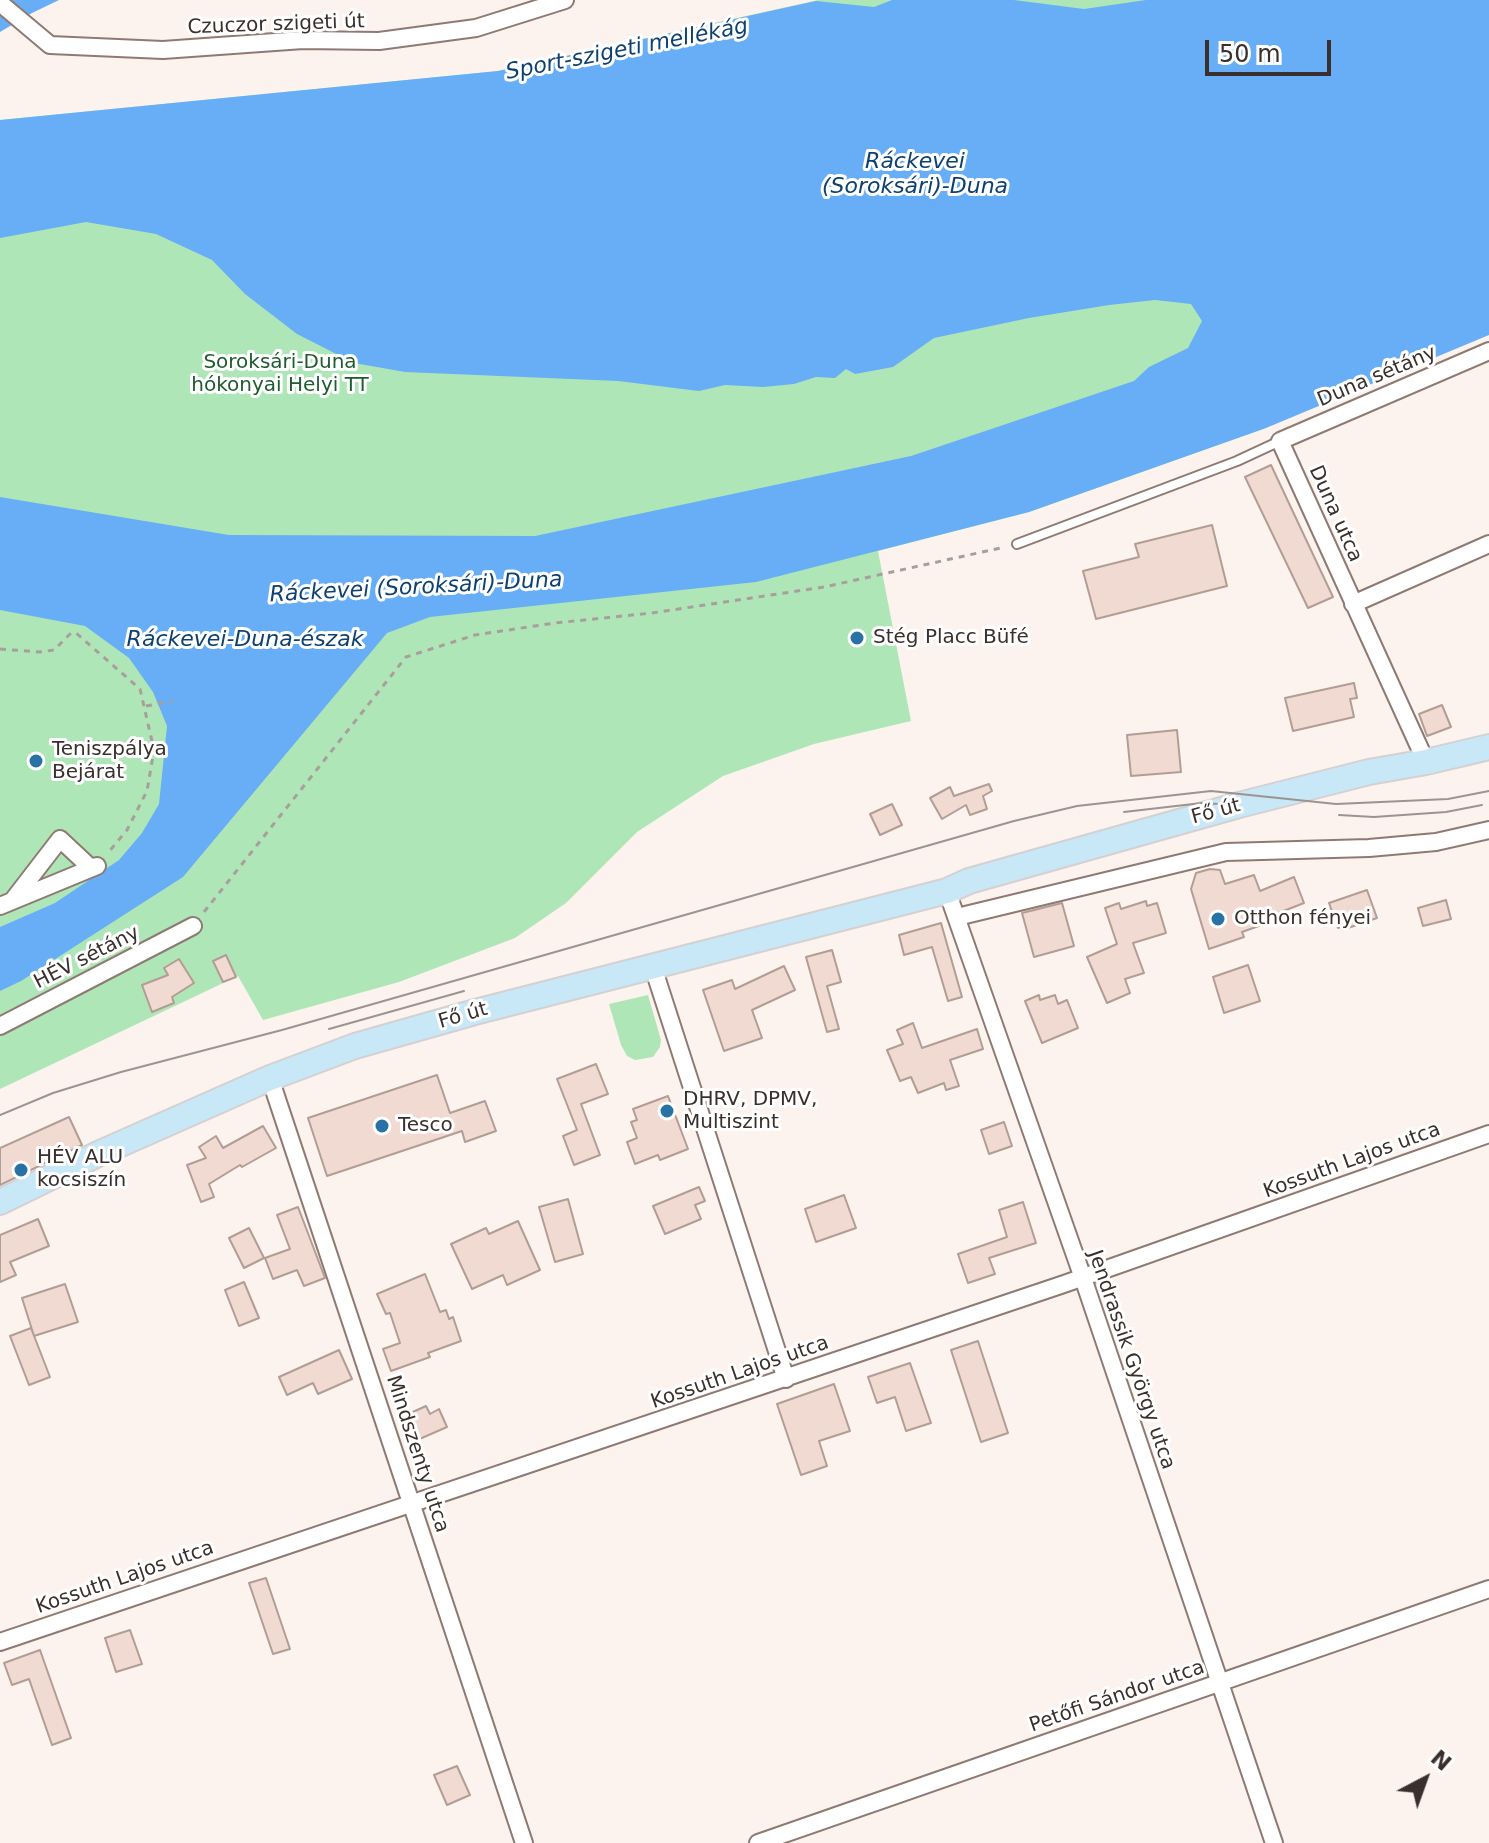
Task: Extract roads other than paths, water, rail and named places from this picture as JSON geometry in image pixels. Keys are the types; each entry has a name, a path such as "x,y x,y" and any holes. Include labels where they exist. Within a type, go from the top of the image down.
{"main road":[{"name":"Fő út","path":"947,891 969,881 1239,805 1369,772 1489,747"},
{"name":"Fő út","path":"0,1202 98,1154 270,1078 385,1038 947,891 972,889 1301,801 1489,757"}],"street":[{"name":"Czuczor szigeti út","path":"0,3 50,45 163,50 303,40 379,41 476,28 565,0"},
{"name":"Duna sétány","path":"1280,441 1489,351"},
{"name":"Duna utca","path":"1280,441 1426,762"},
{"path":"1353,604 1489,544"},
{"name":"Fő út","path":"957,917 1226,852 1396,846 1436,842 1489,830"},
{"path":"60,839 94,867 7,903 60,839"},
{"name":"Jendrassik György utca","path":"947,891 1083,1278 1274,1843"},
{"name":"HÉV sétány","path":"0,1026 193,926"},
{"path":"653,967 786,1379"},
{"name":"Mindszenty utca","path":"270,1078 524,1843"},
{"name":"Kossuth Lajos utca","path":"0,1642 1083,1278 1489,1134"},
{"name":"Petőfi Sándor utca","path":"758,1843 1489,1589"}],"lane":[{"path":"1017,544 1237,461 1280,441"}],"water":[{"path":"0,0 59,0 0,32"},
{"name":"Soroksári-Duna hókonyai Helyi TT","path":"892,0 1014,0 1084,9 1146,0 1489,0 1489,335 1266,428 1029,512 756,582 430,617 387,633 183,877 21,981 0,991 0,927 55,903 119,860 142,833 159,804 167,726 153,692 129,658 85,626 0,610 0,497 229,535 535,536 911,456 1134,381 1149,367 1188,348 1202,321 1191,304 1155,300 1109,305 934,338 893,367 855,374 846,369 835,378 816,377 794,384 763,387 725,385 699,391 618,381 405,372 354,363 297,334 245,294 212,260 156,234 86,222 0,238 0,120 498,71 816,1 874,7"}],"tram line":[{"path":"0,1115 53,1093 121,1072 282,1030 1014,821 1077,806 1211,791 1336,804 1448,799 1489,791"},
{"path":"1124,812 1202,803 1235,805"},
{"path":"1339,815 1374,817 1446,812 1482,805"},
{"path":"329,1029 464,991"}],"place":[{"name":"Stég Placc Büfé","path":"857,638"},
{"name":"Teniszpálya Bejárat","path":"36,761"},
{"name":"Otthon fényei","path":"1218,919"},
{"name":"DHRV, DPMV, Multiszint","path":"667,1111"},
{"name":"Tesco","path":"382,1126"},
{"name":"HÉV ALU kocsiszín","path":"21,1170"}],"water label":[{"name":"Sport-szigeti mellékág","path":"627,50"},
{"name":"Ráckevei (Soroksári)-Duna","path":"915,174"},
{"name":"Ráckevei (Soroksári)-Duna","path":"416,588"},
{"name":"Ráckevei-Duna-észak","path":"245,640"}]}
